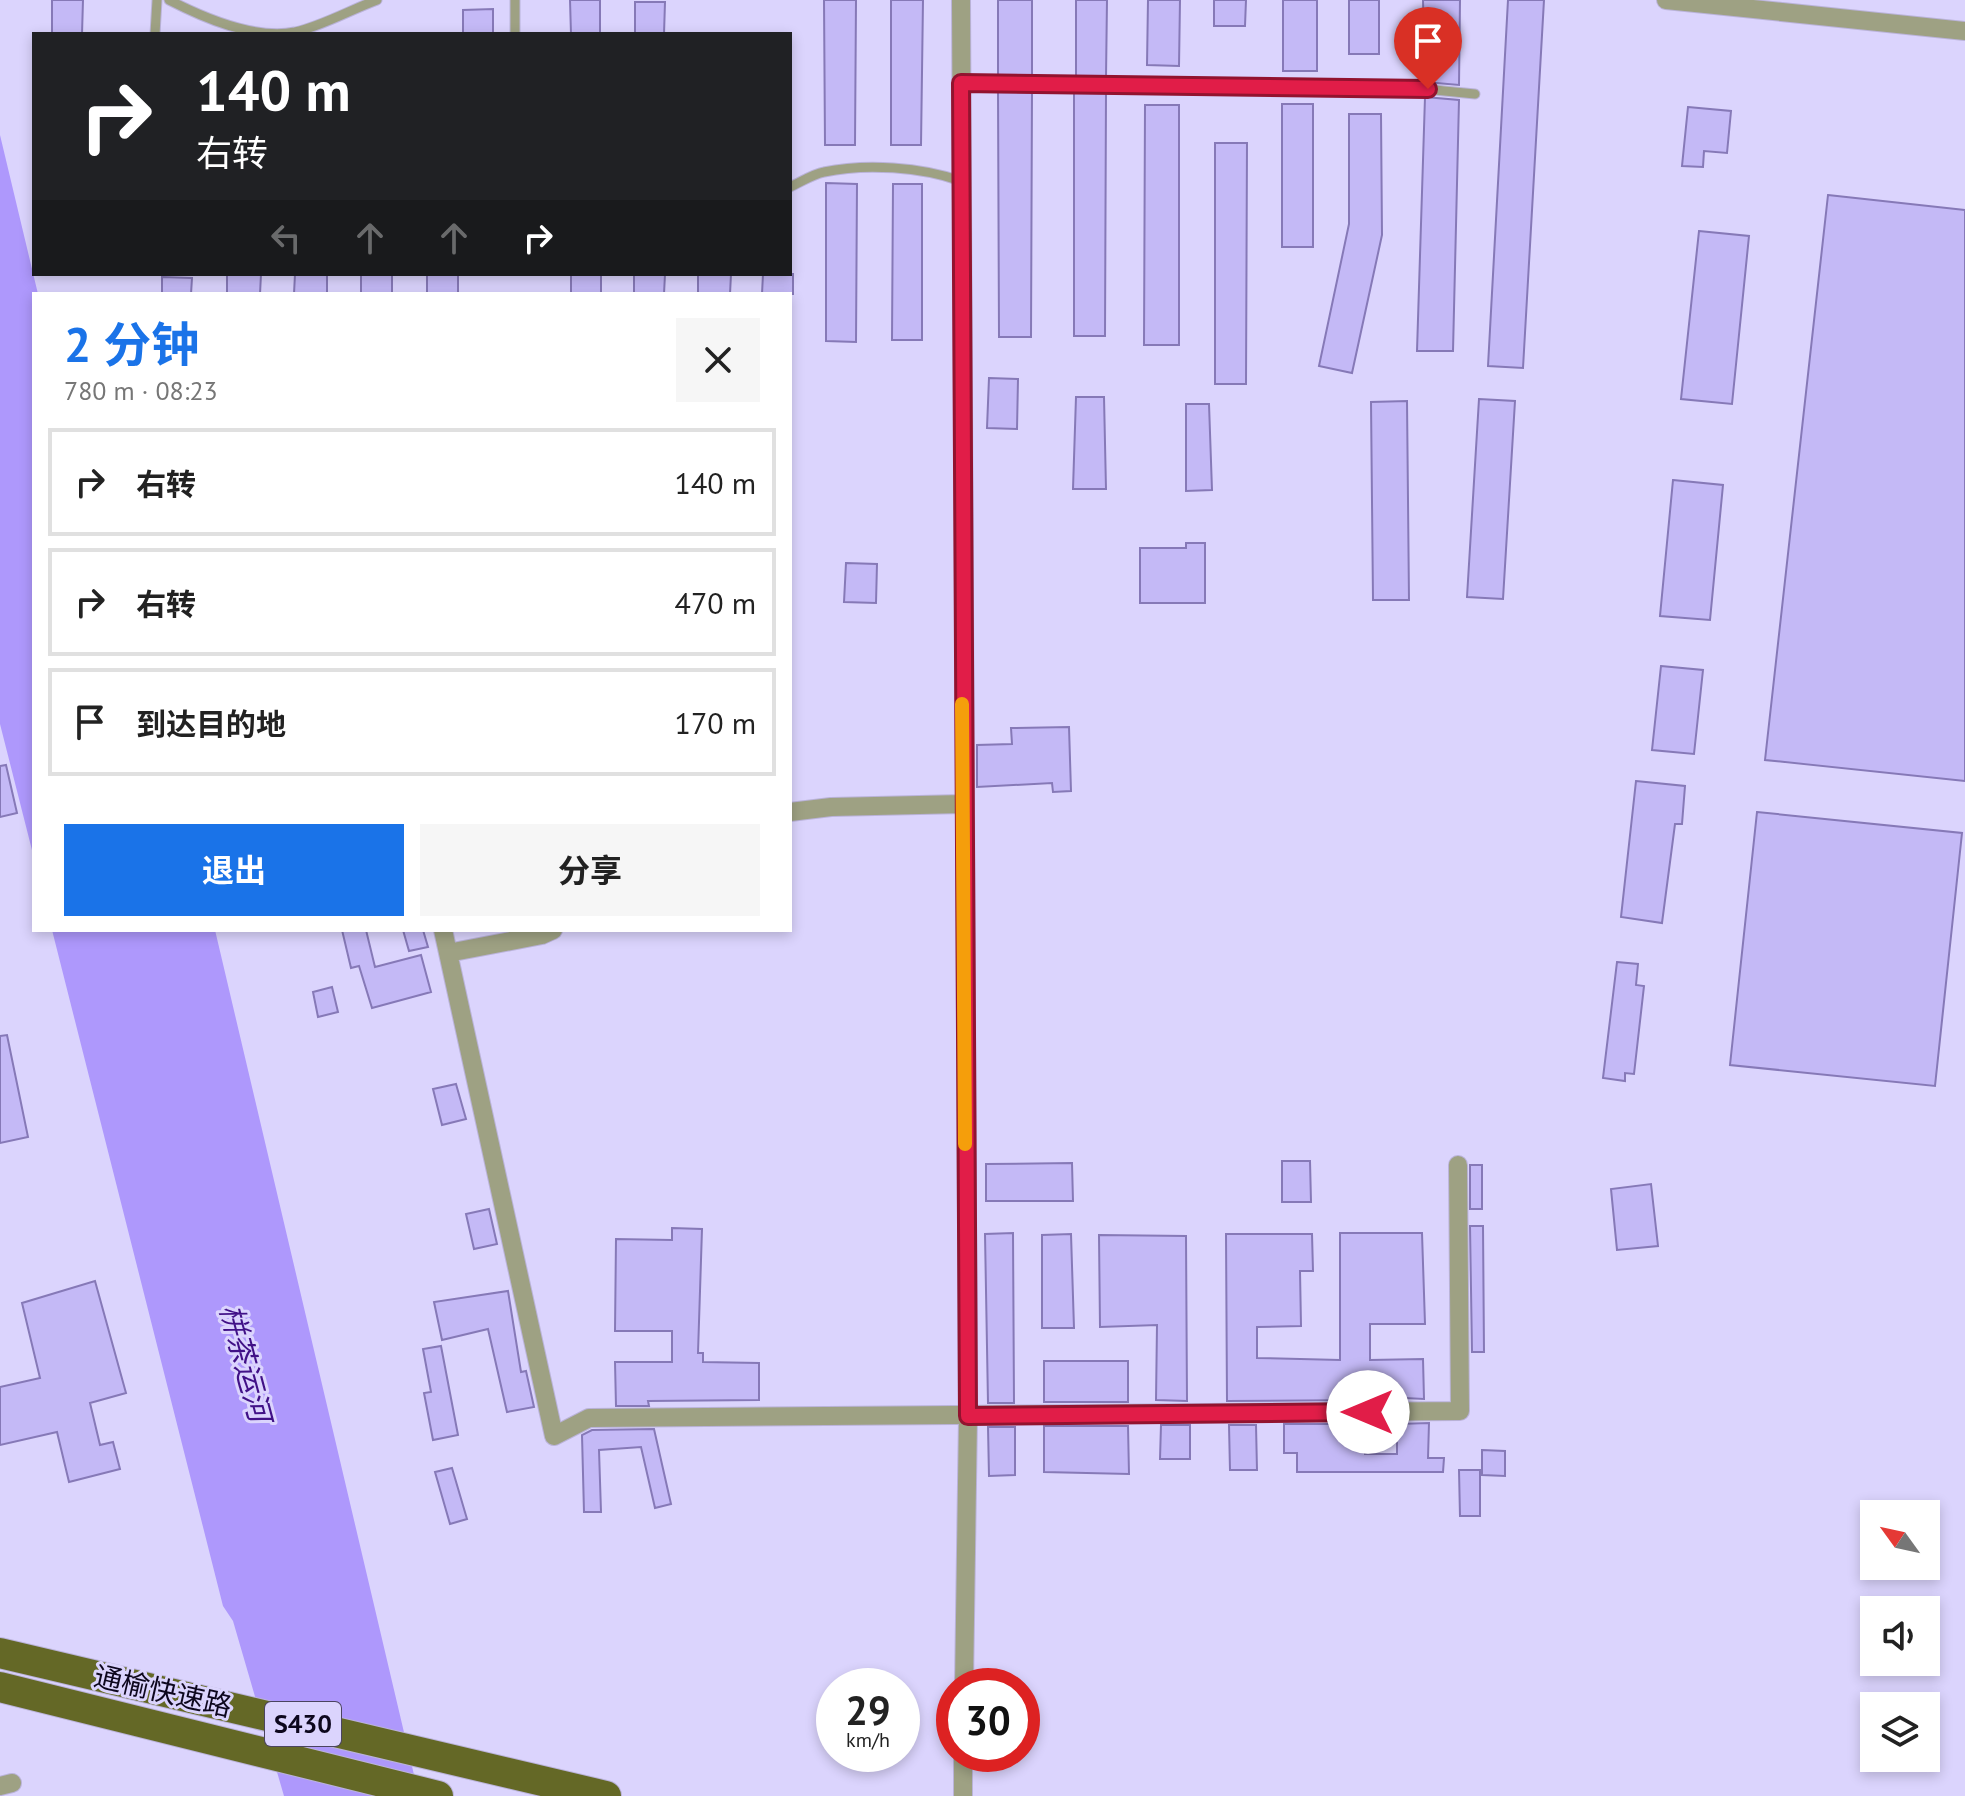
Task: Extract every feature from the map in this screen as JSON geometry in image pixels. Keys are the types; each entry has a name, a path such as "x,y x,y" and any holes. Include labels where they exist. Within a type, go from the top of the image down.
{"highway":[{"name":"通榆快速路","path":"0,1653 606,1796"},
{"name":"通榆快速路","path":"0,1687 438,1796"}],"street":[{"path":"961,0 968,1416 964,1668"},
{"path":"1666,0 1965,31"},
{"path":"792,812 831,807 963,804"},
{"path":"443,932 550,1418 1460,1411 1458,1165"},
{"path":"448,953 544,932"},
{"path":"963,1772 963,1796"}],"lane":[{"path":"155,32 157,0"},
{"path":"169,0 218,22 257,31 293,32 377,0"},
{"path":"515,0 515,32"},
{"path":"961,83 1404,87 1475,94"},
{"path":"792,186 822,172 861,169 936,172 961,181"}],"water":[{"path":"0,135 38,292 32,292 32,850 0,724"},
{"name":"栟茶运河","path":"53,932 215,932 419,1796 284,1796 233,1621 223,1606"}],"building":[{"path":"52,0 83,0 82,32 52,32"},
{"path":"570,0 600,0 600,32 571,32"},
{"path":"824,0 856,0 855,145 825,145"},
{"path":"891,0 923,0 921,145 891,145"},
{"path":"998,0 1032,0 1032,76 998,76"},
{"path":"1076,0 1107,0 1106,77 1076,77"},
{"path":"1148,0 1180,0 1179,66 1147,65"},
{"path":"1214,0 1246,0 1245,26 1214,26"},
{"path":"1283,0 1317,0 1317,71 1283,71"},
{"path":"1349,0 1379,0 1379,54 1349,54"},
{"path":"1423,0 1460,0 1459,85 1425,82"},
{"path":"1508,0 1544,0 1523,368 1488,366"},
{"path":"635,2 665,2 664,32 635,32"},
{"path":"493,9 493,32 463,32 463,10"},
{"path":"998,91 1032,91 1031,337 999,337"},
{"path":"1074,92 1106,92 1105,336 1074,336"},
{"path":"1425,97 1459,100 1453,351 1417,351"},
{"path":"1282,104 1313,104 1313,247 1282,247"},
{"path":"1145,105 1179,105 1179,345 1144,345"},
{"path":"1688,107 1731,111 1727,153 1704,151 1703,167 1682,166"},
{"path":"1349,114 1381,114 1382,235 1352,373 1319,366 1349,224"},
{"path":"1215,143 1247,143 1246,384 1215,384"},
{"path":"826,183 857,184 856,342 826,341"},
{"path":"893,184 922,184 922,340 892,340"},
{"path":"1828,195 1965,210 1965,781 1765,760"},
{"path":"1699,231 1749,236 1732,404 1681,399"},
{"path":"793,274 793,294 762,292 763,276"},
{"path":"227,276 261,276 260,292 227,292"},
{"path":"295,276 327,276 327,292 294,292"},
{"path":"361,276 392,276 392,292 361,292"},
{"path":"427,276 458,276 458,292 427,292"},
{"path":"571,276 601,276 601,292 571,292"},
{"path":"634,276 665,276 664,292 634,292"},
{"path":"698,276 731,276 730,292 698,292"},
{"path":"162,277 192,278 191,292 162,292"},
{"path":"989,378 1018,379 1017,429 987,428"},
{"path":"1076,397 1104,397 1106,489 1073,489"},
{"path":"1479,399 1515,401 1503,599 1467,597"},
{"path":"1407,401 1409,600 1373,600 1371,402"},
{"path":"1186,404 1209,404 1212,490 1186,491"},
{"path":"1673,480 1723,485 1710,620 1660,616"},
{"path":"1186,543 1205,543 1205,603 1140,603 1140,548 1186,548"},
{"path":"846,563 877,564 876,603 844,602"},
{"path":"1661,666 1703,670 1694,754 1652,750"},
{"path":"1069,727 1071,791 1053,792 1052,783 977,787 977,745 1012,744 1011,728"},
{"path":"6,765 17,813 0,817 0,766"},
{"path":"1636,781 1685,786 1682,824 1675,824 1662,923 1621,917"},
{"path":"1757,812 1962,833 1935,1086 1730,1065"},
{"path":"342,932 366,932 375,967 421,955 431,992 372,1008 359,966 351,968"},
{"path":"404,932 424,932 428,947 409,951"},
{"path":"1617,962 1638,964 1636,985 1644,986 1634,1074 1625,1073 1625,1081 1603,1078"},
{"path":"332,987 338,1012 318,1017 313,992"},
{"path":"7,1035 28,1137 0,1143 0,1036"},
{"path":"456,1084 466,1119 442,1125 433,1089"},
{"path":"1282,1161 1310,1161 1311,1202 1282,1202"},
{"path":"1072,1163 1073,1201 986,1201 986,1164"},
{"path":"1470,1165 1482,1165 1482,1209 1470,1209"},
{"path":"1651,1184 1658,1246 1617,1250 1611,1189"},
{"path":"489,1209 497,1244 474,1249 466,1214"},
{"path":"1470,1226 1483,1226 1484,1352 1472,1352"},
{"path":"672,1228 702,1229 698,1353 703,1353 703,1362 759,1363 759,1400 648,1401 649,1406 616,1406 615,1362 672,1362 672,1331 615,1331 616,1239 672,1240"},
{"path":"1013,1233 1014,1403 988,1403 985,1234"},
{"path":"1340,1233 1422,1233 1425,1324 1370,1324 1370,1360 1423,1359 1424,1399 1365,1396 1365,1400 1227,1401 1226,1234 1312,1234 1313,1271 1300,1271 1301,1326 1257,1327 1257,1358 1340,1360"},
{"path":"1071,1234 1074,1328 1042,1328 1042,1235"},
{"path":"1099,1235 1186,1236 1187,1401 1156,1400 1157,1325 1100,1327"},
{"path":"95,1281 126,1393 90,1403 100,1445 113,1442 120,1469 69,1482 57,1432 0,1445 0,1387 40,1378 22,1303"},
{"path":"508,1291 521,1372 526,1371 534,1407 507,1412 488,1329 442,1340 434,1302"},
{"path":"441,1346 458,1435 433,1440 424,1393 431,1392 423,1349"},
{"path":"1044,1361 1128,1361 1128,1402 1044,1402"},
{"path":"1429,1423 1428,1458 1444,1458 1443,1472 1297,1472 1297,1453 1284,1453 1284,1424 1365,1424 1365,1454 1397,1454 1397,1424"},
{"path":"1161,1425 1190,1425 1190,1459 1160,1459"},
{"path":"1229,1425 1256,1425 1257,1470 1230,1470"},
{"path":"1044,1426 1128,1426 1129,1474 1044,1472"},
{"path":"988,1427 1015,1427 1015,1475 989,1476"},
{"path":"654,1429 671,1504 655,1508 641,1447 599,1450 601,1512 584,1512 582,1435 592,1430"},
{"path":"1482,1450 1505,1451 1505,1476 1482,1475"},
{"path":"452,1468 467,1519 450,1524 435,1472"},
{"path":"1459,1470 1480,1470 1480,1516 1460,1516"}],"slow traffic":[{"path":"962,704 965,1144"}],"route":[{"path":"1368,1412 968,1416 961,599 961,83 1428,89"}]}
